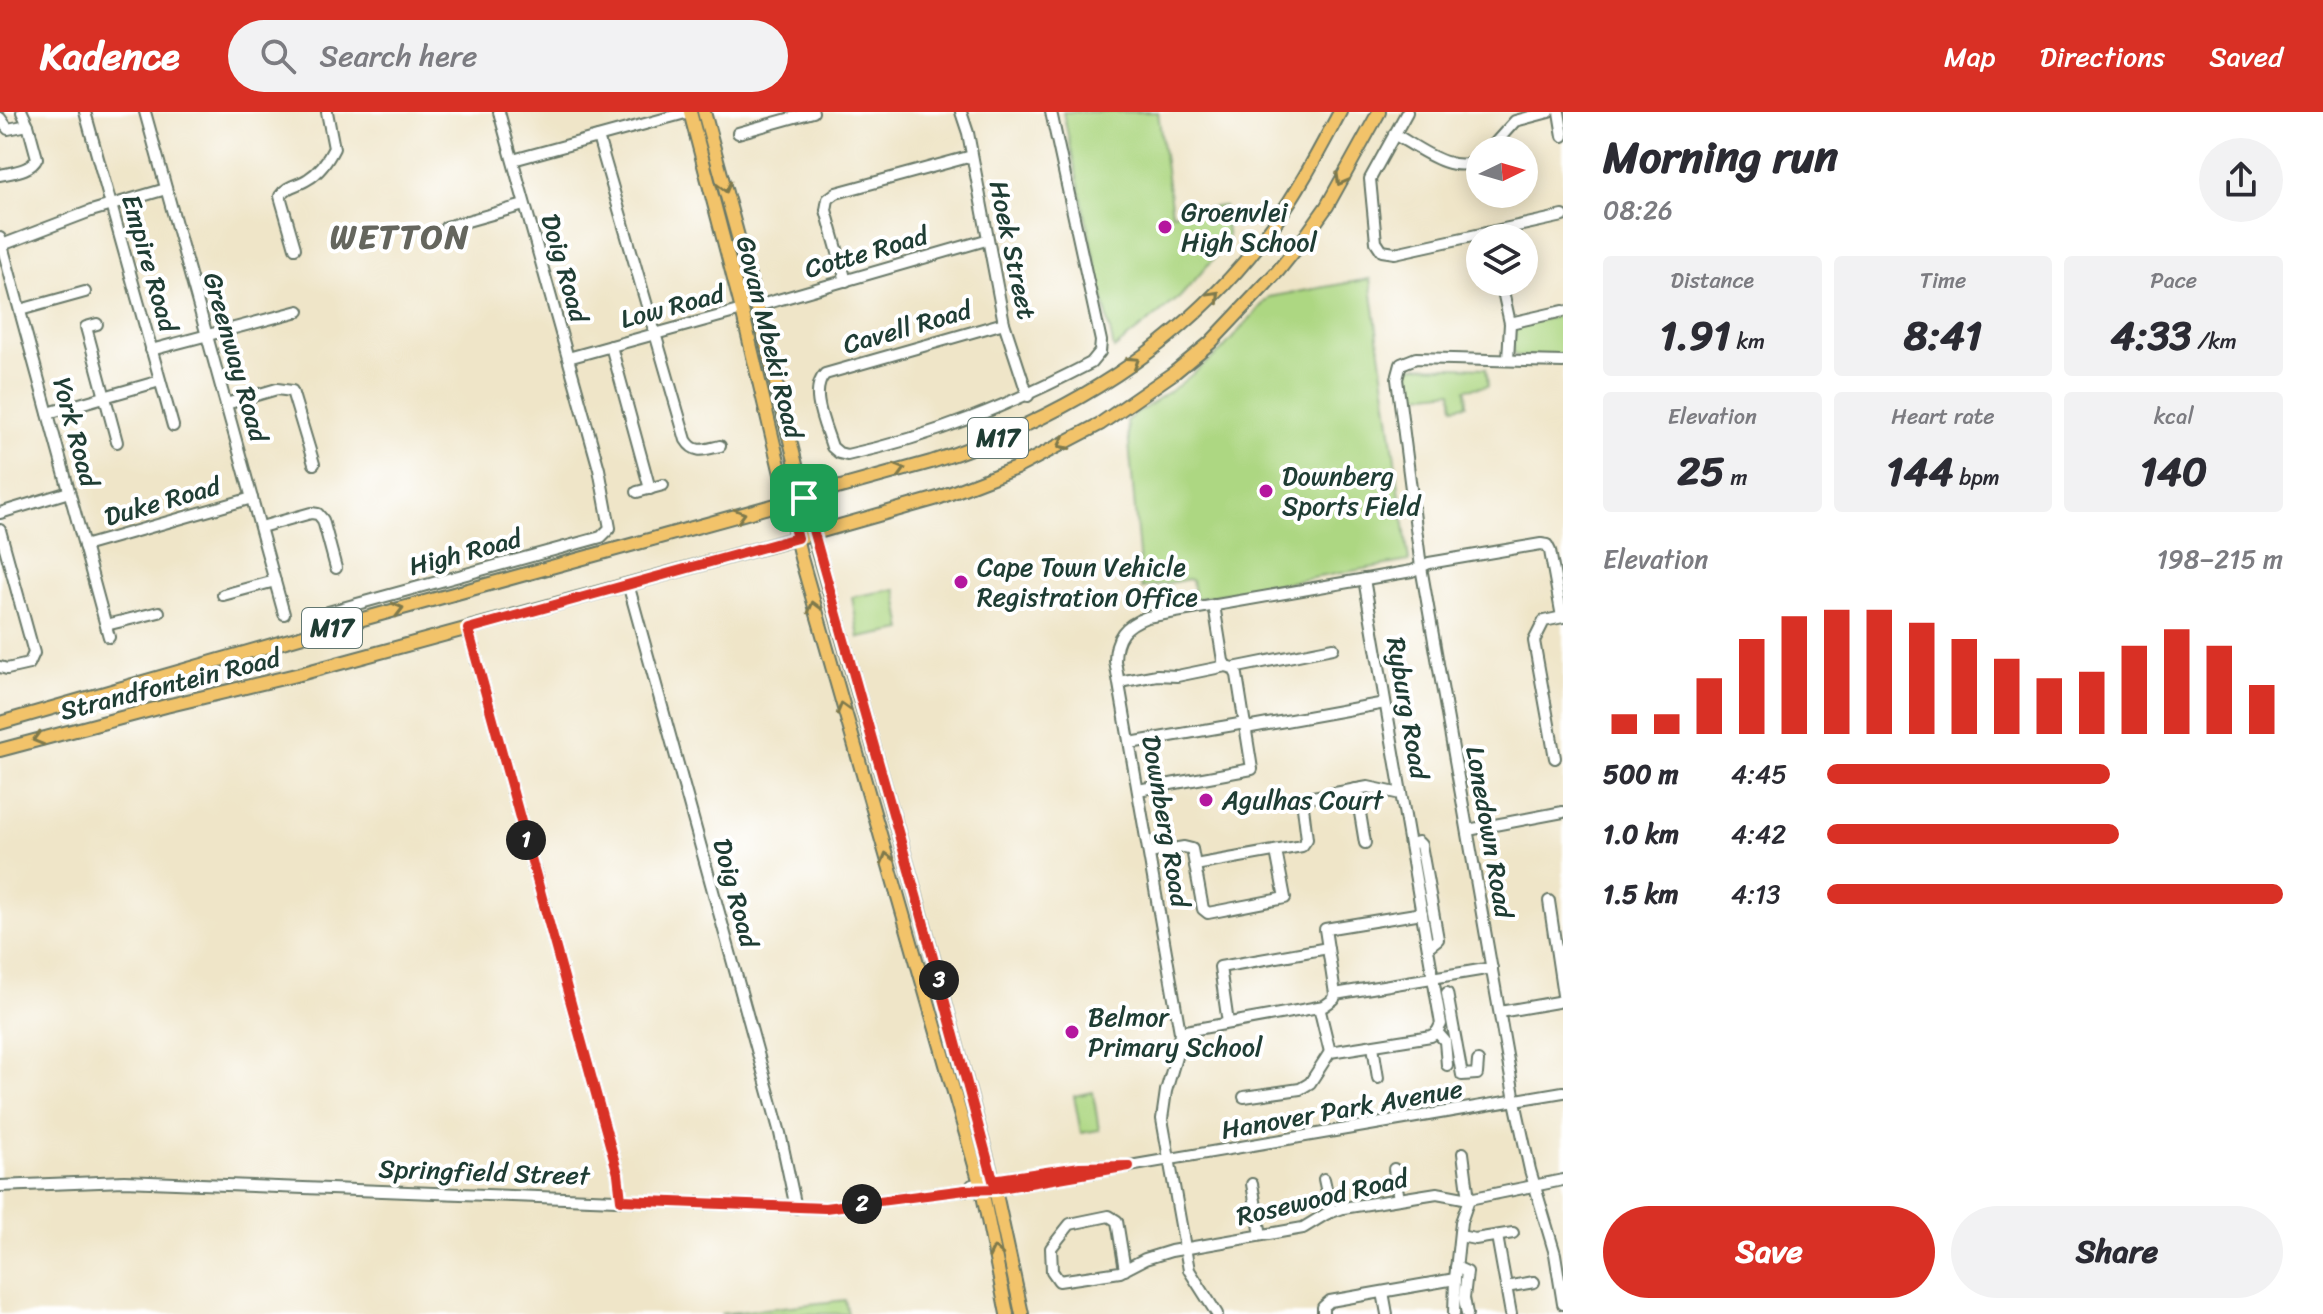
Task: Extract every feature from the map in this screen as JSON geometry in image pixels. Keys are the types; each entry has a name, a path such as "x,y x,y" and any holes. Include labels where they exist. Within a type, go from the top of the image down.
{"main road":[{"name":"Govan Mbeki Road","path":"690,112 833,675 987,1186 1022,1314"},
{"name":"Govan Mbeki Road","path":"704,112 757,306 813,534 919,906 987,1186 1007,1314"},
{"name":"M17","path":"804,498 931,462 1023,428 1084,395 1156,348 1197,314 1255,250 1294,195 1340,112"},
{"name":"M17","path":"813,534 938,498 1016,468 1100,424 1175,372 1242,311 1303,240 1327,206 1379,112"},
{"name":"Strandfontein Road","path":"0,723 352,622 804,498"},
{"name":"Strandfontein Road","path":"0,750 300,674 813,534"}],"street":[{"path":"5,112 0,118 8,129 28,125"},
{"path":"0,175 34,164 37,158 22,112"},
{"name":"Empire Road","path":"85,112 173,426"},
{"name":"Greenway Road","path":"145,112 284,614"},
{"path":"295,248 280,194 288,187 312,177 331,153 335,142 327,112"},
{"name":"Doig Road","path":"499,112 599,469 610,528"},
{"path":"513,160 690,112"},
{"path":"738,133 813,112"},
{"name":"Hoek Street","path":"961,112 1004,323 1028,396"},
{"path":"1028,396 1091,363 1098,356 1101,346 1051,112"},
{"path":"1407,112 1369,183 1376,242 1382,251 1395,253 1466,240"},
{"path":"1502,136 1515,121 1549,112"},
{"path":"1559,112 1563,136"},
{"path":"1394,134 1451,164 1466,165"},
{"path":"598,137 686,440 691,448 697,450 720,446"},
{"path":"846,281 826,210 828,199 836,193 972,156"},
{"path":"1,241 166,189"},
{"path":"446,227 524,205"},
{"path":"1532,224 1563,216"},
{"name":"Cotte Road","path":"757,306 986,240"},
{"name":"York Road","path":"1,241 109,637"},
{"path":"20,310 85,292"},
{"path":"1504,296 1510,323 1508,360 1563,362"},
{"name":"Low Road","path":"568,358 742,310"},
{"path":"151,350 299,311"},
{"path":"1510,323 1563,311"},
{"name":"Cavell Road","path":"1004,323 825,374 817,390 832,447 847,455 961,423 1028,396"},
{"path":"97,324 86,327 117,442"},
{"path":"611,346 650,489"},
{"name":"Lonedown Road","path":"1508,360 1416,358 1401,364 1397,379 1421,567 1515,1101 1555,1254 1563,1304"},
{"path":"48,413 160,381"},
{"path":"226,404 277,389 292,391 314,464"},
{"path":"637,492 663,485"},
{"path":"0,513 69,492"},
{"name":"Duke Road","path":"84,546 252,498"},
{"path":"261,527 311,513 318,514 323,520 336,568"},
{"name":"High Road","path":"328,612 601,537 610,528"},
{"path":"0,530 34,653 29,664 7,669 0,667"},
{"name":"Downberg Road","path":"1217,1314 1189,1270 1162,1119 1180,1032 1119,682 1116,645 1128,627 1147,617 1544,544 1550,551 1563,617"},
{"name":"Ryburg Road","path":"1364,579 1433,978 1462,1075 1477,1074 1478,1061"},
{"path":"223,595 275,581"},
{"name":"Doig Road","path":"630,591 780,1133 796,1208"},
{"path":"1138,790 1252,769 1237,675 1230,667 1214,605"},
{"path":"106,625 159,612"},
{"path":"1555,758 1534,641 1544,621 1563,617"},
{"path":"468,629 618,1174 621,1200"},
{"path":"1119,682 1157,675 1177,676 1333,648"},
{"path":"1130,743 1385,703"},
{"path":"1195,865 1299,847 1306,842 1302,799 1371,788 1401,794"},
{"path":"1356,789 1365,843"},
{"path":"1468,830 1563,812"},
{"name":"Ryburg Road","path":"1410,844 1421,845 1433,912 1438,941 1428,947"},
{"path":"1149,853 1192,849 1205,912 1285,898 1276,851"},
{"path":"1500,1012 1563,998 1559,939 1549,901"},
{"path":"1180,1032 1319,1007 1331,1001 1335,994 1325,929 1422,913"},
{"path":"1228,1023 1220,967 1328,948"},
{"path":"1335,994 1492,968"},
{"name":"Ryburg Road","path":"1437,1032 1445,1013 1447,993"},
{"path":"1244,1097 1300,1089 1310,1083 1330,1052 1319,1007"},
{"path":"1330,1052 1431,1036 1437,1032 1445,1041 1447,1065"},
{"path":"1373,1046 1378,1078"},
{"name":"Hanover Park Avenue","path":"987,1186 1080,1167 1169,1161 1563,1092"},
{"path":"1454,1314 1455,1273 1463,1213 1469,1199 1463,1153"},
{"path":"1394,1169 1399,1199"},
{"path":"1324,1179 1331,1211"},
{"name":"Rosewood Road","path":"1125,1270 1117,1221 1109,1216 1070,1224 1051,1248 1052,1271 1059,1281 1125,1270 1145,1259 1185,1250 1303,1228 1331,1211 1437,1193 1469,1199 1563,1180"},
{"name":"Springfield Street","path":"0,1186 124,1181 796,1208 845,1206 987,1186"},
{"path":"1252,1184 1261,1235"},
{"path":"1460,1236 1475,1239 1513,1233"},
{"path":"1497,1236 1511,1314"},
{"path":"1323,1314 1323,1307 1330,1301 1467,1272 1464,1298 1467,1314"},
{"path":"1506,1287 1534,1282"},
{"path":"1383,1292 1387,1314"}],"green space":[{"path":"1063,112 1158,112 1172,213 1224,206 1228,242 1180,297 1114,349"},
{"name":"Downberg Sports Field","path":"1370,279 1409,561 1195,599 1189,579 1142,588 1127,420 1179,385 1221,351 1269,297"},
{"path":"1563,315 1563,358 1517,356 1513,352 1515,326"},
{"path":"1412,366 1486,368 1488,386 1466,389 1467,405 1454,407 1452,391 1409,396 1406,375"},
{"path":"896,589 903,630 859,638 852,597"},
{"path":"1093,1092 1099,1130 1081,1133 1074,1096"},
{"path":"845,1300 848,1314 720,1314"}],"place":[{"name":"Groenvlei High School","path":"1165,227"},
{"name":"Downberg Sports Field","path":"1266,491"},
{"name":"Cape Town Vehicle Registration Office","path":"961,582"},
{"name":"Agulhas Court","path":"1206,800"},
{"name":"Belmor Primary School","path":"1072,1032"}],"district":[{"name":"WETTON","path":"400,237"}],"route":[{"path":"804,498 993,1180 1080,1167 1129,1166 995,1189 825,1208 621,1200 618,1174 468,629 797,538 787,502 804,498"}]}
